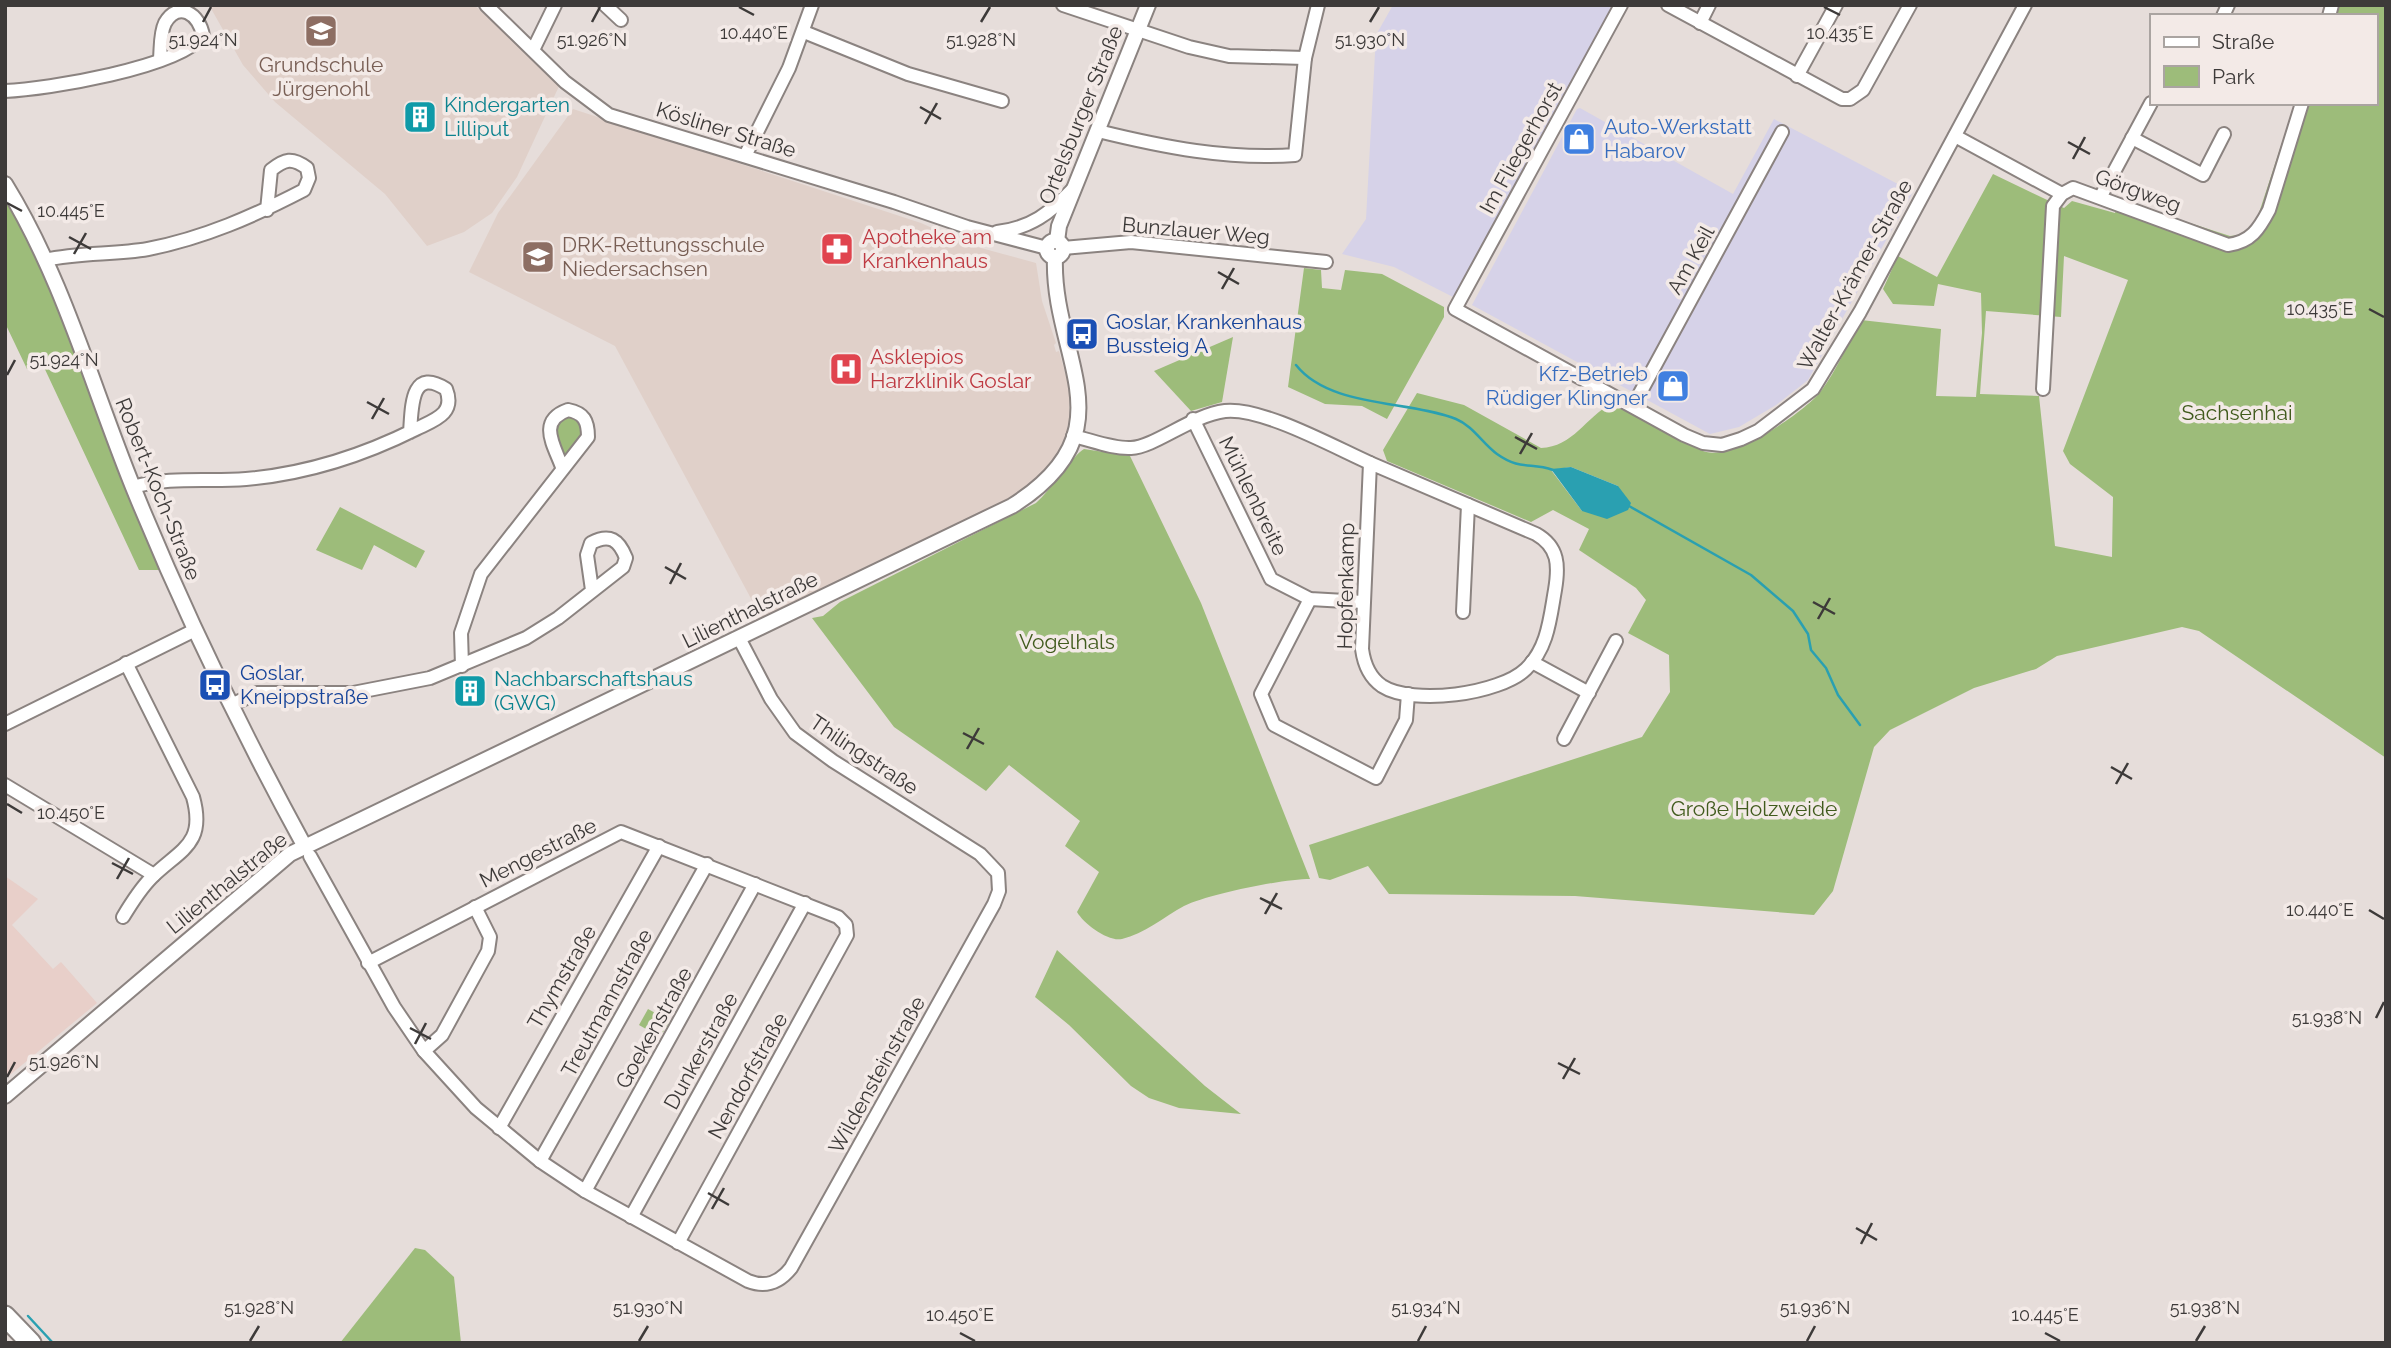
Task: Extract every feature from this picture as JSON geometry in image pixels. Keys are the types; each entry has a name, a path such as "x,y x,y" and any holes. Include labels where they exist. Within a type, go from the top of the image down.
{"main road":[{"path":"5,1316 31,1343"}],"street":[{"name":"Kösliner Straße","path":"486,5 565,82 609,115 990,233 1056,249"},
{"path":"533,50 555,5"},
{"path":"605,5 621,20"},
{"path":"745,156 804,32 812,5"},
{"path":"1063,5 1189,47 1229,56 1305,58"},
{"name":"Ortelsburger Straße","path":"1056,249 1059,226 1148,5"},
{"path":"1098,131 1156,145 1253,158 1296,155 1305,58 1318,5"},
{"name":"Im Fliegerhorst","path":"1455,309 1621,5"},
{"path":"1668,5 1842,99 1857,96 1868,81 1910,5"},
{"path":"1700,23 1709,5"},
{"path":"1797,76 1836,5"},
{"name":"Walter-Krämer-Straße","path":"1455,309 1703,443 1721,445 1758,431 1813,389 1860,312 2025,5"},
{"path":"804,32 908,74 1002,101"},
{"path":"5,91 75,84 160,58"},
{"path":"2101,196 2150,105"},
{"name":"Görgweg","path":"2043,389 2050,235 2053,206 2062,194 2073,188 2101,196 2228,245 2243,243 2261,225 2269,210 2301,105"},
{"name":"Am Keil","path":"1633,407 1782,132"},
{"path":"2132,138 2203,176 2224,134"},
{"path":"1955,136 2062,194"},
{"name":"Robert-Koch-Straße","path":"5,184 46,260 133,487 195,630 305,847"},
{"name":"Kösliner Straße","path":"990,233 1031,225 1057,206 1076,186"},
{"path":"46,260 146,249 196,237 267,210"},
{"name":"Bunzlauer Weg","path":"1056,249 1131,242 1326,262"},
{"name":"Lilienthalstraße","path":"5,1096 284,859 1012,506 1051,477 1073,436 1079,385 1058,292 1056,249"},
{"path":"1073,436 1129,448 1141,445 1193,419 1226,411 1252,414 1543,538 1556,555 1558,574 1547,634 1532,662 1589,693"},
{"name":"Mühlenbreite","path":"1193,419 1272,579 1310,599 1363,602"},
{"path":"133,487 152,481 245,479 305,470 369,451 410,432"},
{"name":"Hopfenkamp","path":"1370,463 1362,649 1366,666 1380,684 1408,694 1441,695 1470,691 1516,677 1532,662"},
{"path":"462,666 461,632 481,574 562,467"},
{"path":"1463,612 1468,505"},
{"path":"231,705 257,693 353,693 393,688 462,666 526,638 558,618 592,590"},
{"path":"1310,599 1261,694 1274,725 1376,778 1406,720 1408,694"},
{"path":"5,724 195,630"},
{"name":"Thilingstraße","path":"740,638 771,699 795,733 833,761 980,853 998,873"},
{"path":"1564,740 1616,641"},
{"path":"123,917 137,892 184,852 195,835 198,816 193,797 126,663"},
{"path":"5,785 154,875"},
{"name":"Mengestraße","path":"368,963 621,832 838,917 846,925"},
{"name":"Thymstraße","path":"499,1128 659,846"},
{"path":"305,847 368,963 424,1051 475,1108 540,1161 585,1191 678,1243"},
{"name":"Treutmannstraße","path":"540,1161 707,864"},
{"name":"Wildensteinstraße","path":"678,1243 748,1281 769,1285 791,1268 994,904 999,891 998,873"},
{"name":"Goekenstraße","path":"585,1191 755,884"},
{"name":"Dunkerstraße","path":"631,1217 804,903"},
{"path":"424,1051 442,1035 488,951 490,937 475,907"},
{"name":"Nendorfstraße","path":"678,1243 847,936 846,925"}],"shaded area":[{"path":"209,5 474,5 560,84 517,177 492,213 464,232 427,246 385,194 275,102 243,65"},
{"path":"1393,5 1614,5 1455,298 1394,267 1342,254 1366,219 1376,35"},
{"path":"1580,108 1733,194 1774,119 1913,192 1808,380 1776,405 1739,427 1710,434 1472,305 1577,109"},
{"name":"Asklepios Harzklinik Goslar","path":"573,109 921,223 970,245 1036,263 1042,301 1069,387 1070,432 1055,461 1024,495 762,619 615,346 469,272 498,213"},
{"path":"5,876 38,899 12,925 53,969 61,962 97,1003 5,1079"}],"green space":[{"path":"2327,5 2386,5 2386,758 2199,631 2182,627 2057,656 2036,669 1974,688 1890,730 1874,747 1833,891 1814,915 1575,896 1389,894 1368,866 1330,880 1319,878 1309,845 1642,737 1670,692 1669,655 1628,633 1646,600 1636,588 1579,550 1589,529 1553,510 1531,522 1387,461 1383,450 1417,393 1464,405 1541,448 1562,443 1611,404 1645,416 1701,450 1713,453 1729,450 1765,434 1812,400 1832,374 1861,320 1941,329 1936,396 1976,397 1982,333 1981,293 1938,284 1934,306 1893,304 1883,289 1898,256 1937,277 1993,174 2064,208 2072,201 2115,213 2119,200 2230,236 2246,234 2256,222 2294,105 2377,105 2377,14 2325,14","holes":["2064,256 2128,280 2063,451 2070,464 2113,497 2112,557 2055,546 2039,396 1980,394 1986,311 2061,317","1571,467 1618,486 1582,511 1551,470"]},
{"path":"5,197 44,263 109,446 159,570 139,570 42,363 27,369 5,323"},
{"path":"1304,268 1321,270 1322,288 1341,290 1345,270 1382,274 1444,307 1444,317 1387,419 1362,406 1325,404 1288,387"},
{"path":"1233,337 1222,402 1191,411 1154,371"},
{"path":"573,415 580,419 584,433 568,456 559,445 557,425 558,421"},
{"name":"Vogelhals","path":"1084,449 1130,456 1201,603 1310,879 1246,888 1195,901 1146,929 1122,939 1110,938 1097,931 1077,912 1099,872 1065,846 1080,821 1009,765 986,791 894,727 812,618 823,616 840,602 1036,503"},
{"path":"340,507 425,551 416,568 374,545 362,570 316,550"},
{"path":"1057,950 1205,1086 1241,1114 1179,1108 1149,1098 1131,1086 1069,1025 1035,997"},
{"path":"648,1009 670,1021 660,1037 639,1025"},
{"path":"415,1248 425,1250 454,1277 461,1343 340,1343"}],"water":[{"path":"1571,467 1618,486 1631,503 1628,510 1607,519 1582,511 1551,469"}],"waterway":[{"path":"1296,365 1311,379 1349,396 1456,419 1468,426 1505,459 1513,463 1553,470"},
{"path":"1629,506 1751,575 1793,611 1808,634 1811,650 1826,668 1838,695 1860,725"},
{"path":"28,1316 53,1343"}],"place":[{"name":"Grundschule Jürgenohl","path":"321,31"},
{"name":"Kindergarten Lilliput","path":"420,117"},
{"name":"Auto-Werkstatt Habarov","path":"1579,139"},
{"name":"Apotheke am Krankenhaus","path":"837,249"},
{"name":"DRK-Rettungsschule Niedersachsen","path":"538,257"},
{"name":"Goslar, Krankenhaus Bussteig A","path":"1082,334"},
{"name":"Asklepios Harzklinik Goslar","path":"846,369"},
{"name":"Kfz-Betrieb Rüdiger Klingner","path":"1673,386"},
{"name":"Goslar, Kneippstraße","path":"215,685"},
{"name":"Nachbarschaftshaus (GWG)","path":"470,691"}],"park label":[{"name":"Sachsenhai","path":"2237,413"},
{"name":"Große Holzweide","path":"1754,809"}]}
